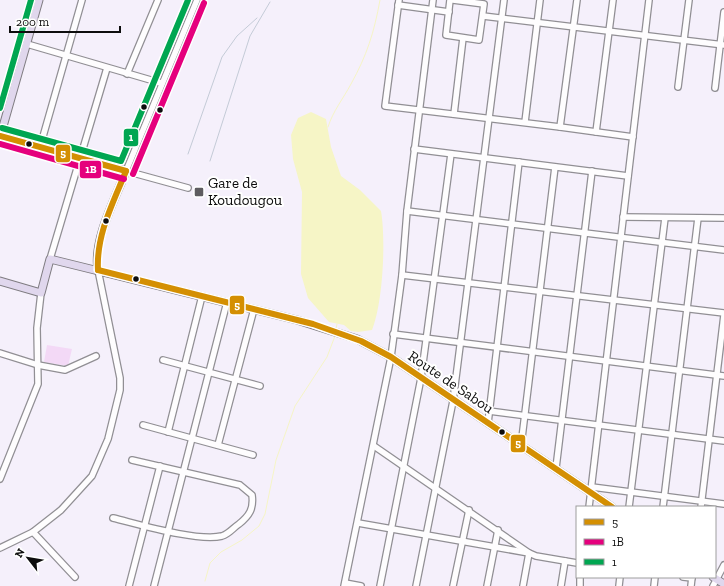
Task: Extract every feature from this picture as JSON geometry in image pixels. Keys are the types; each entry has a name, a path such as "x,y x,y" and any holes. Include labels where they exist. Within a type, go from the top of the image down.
{"main road":[{"path":"39,0 0,136 126,171 98,246 98,270"},
{"path":"0,281 41,293 50,259"},
{"name":"Route de Sabou","path":"50,259 254,309 329,329 357,339 391,357 453,401 591,490 611,506"},
{"path":"714,581 724,584"}],"street":[{"path":"40,147 82,0"},
{"path":"127,74 158,0"},
{"path":"188,188 126,171 197,0"},
{"path":"361,586 344,584 374,446 391,357 402,275 414,149 433,0"},
{"path":"451,0 484,4 479,40 446,35 451,0"},
{"path":"416,586 453,401 462,342 504,0"},
{"path":"525,122 540,0"},
{"path":"560,126 577,0"},
{"path":"596,132 613,0"},
{"path":"589,506 649,0"},
{"path":"678,87 689,0"},
{"path":"449,12 398,2 385,106 560,126 633,137"},
{"path":"715,88 722,45 724,12"},
{"path":"483,16 722,45"},
{"path":"454,114 463,38"},
{"path":"27,44 161,84"},
{"path":"50,259 107,68"},
{"path":"414,149 628,176"},
{"path":"380,586 421,378 451,154"},
{"path":"488,423 519,162"},
{"path":"521,446 556,167"},
{"path":"556,468 592,171"},
{"path":"407,211 724,250"},
{"path":"624,217 724,218"},
{"path":"629,506 665,218"},
{"path":"662,506 698,218"},
{"path":"0,548 33,532 61,510 92,476 108,439 120,390 120,372 107,320 98,270"},
{"path":"402,275 724,314 701,504"},
{"path":"0,479 38,384 37,328 41,293"},
{"path":"168,432 202,296"},
{"path":"154,586 227,302"},
{"path":"218,445 254,309"},
{"path":"393,334 724,376"},
{"path":"0,353 38,365 65,370 96,356"},
{"path":"163,360 260,386"},
{"path":"489,411 724,441"},
{"path":"143,425 253,455"},
{"path":"374,446 404,465 529,553"},
{"path":"113,518 168,531 208,537 222,536 245,519 251,509 252,495 243,486 132,460"},
{"path":"129,586 160,466"},
{"path":"591,490 631,492 664,496 701,504 724,504"},
{"path":"453,586 469,510"},
{"path":"358,523 529,553 536,556 576,563"},
{"path":"487,586 498,530"},
{"path":"33,532 75,576"},
{"path":"523,586 529,553"},
{"path":"561,586 565,561"},
{"path":"716,578 724,565"}],"shaded area":[{"path":"311,112 326,119 331,147 341,176 360,190 381,211 383,254 381,288 376,318 372,330 358,332 351,331 344,325 329,322 308,298 301,274 302,192 293,159 291,135 298,118"},
{"path":"47,345 72,349 68,366 44,362"}],"waterway":[{"path":"328,127 366,53 380,0"},
{"path":"336,329 337,324"},
{"path":"205,581 210,563 221,552 242,540 259,526 265,514 276,460 295,406 327,357 335,336"}],"railway":[{"path":"210,161 250,36 270,2"},
{"path":"188,154 222,57 237,36 257,18"}],"transit line":[{"name":"1","path":"0,108 31,0"},
{"name":"1","path":"2,128 121,161 188,0"},
{"name":"1B","path":"133,174 204,3"},
{"name":"5","path":"0,136 126,171"},
{"name":"1B","path":"0,144 124,179"},
{"name":"5","path":"98,270 100,244 106,219 126,171"},
{"name":"5","path":"98,270 313,324 361,341 391,357 611,506"}],"place":[{"name":"Gare de Koudougou","path":"199,192"}]}
